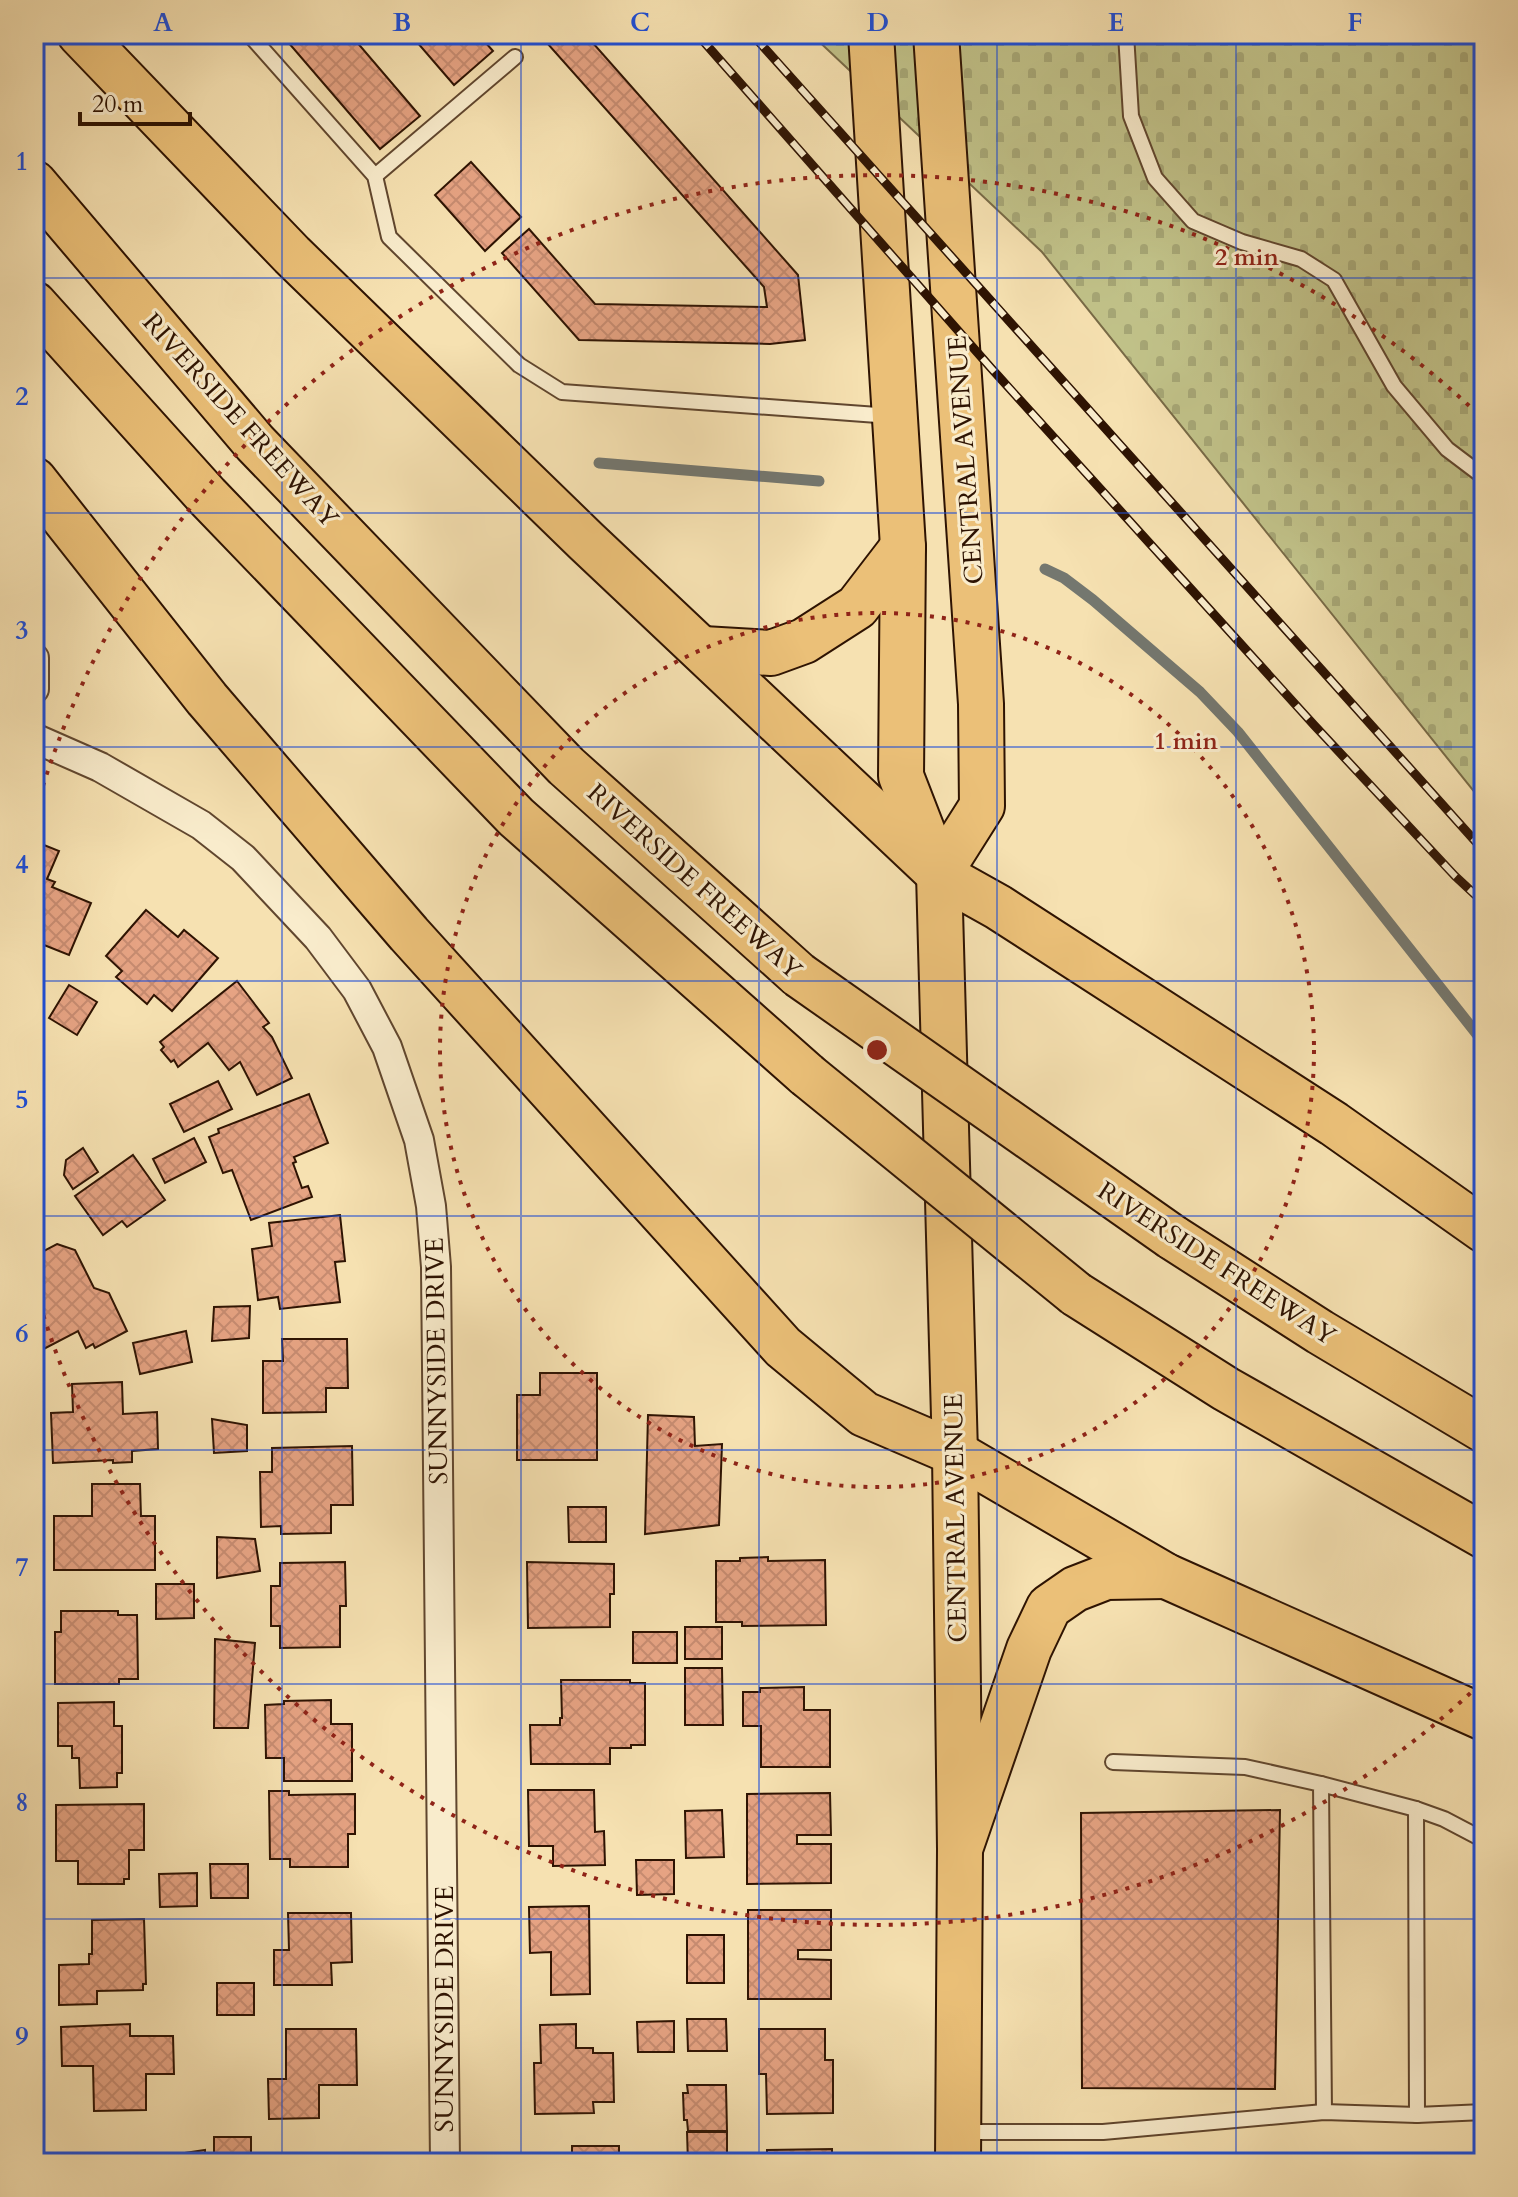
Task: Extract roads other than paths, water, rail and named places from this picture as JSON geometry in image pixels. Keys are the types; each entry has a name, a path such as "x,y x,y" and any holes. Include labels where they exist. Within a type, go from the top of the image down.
{"main road":[{"path":"80,34 292,255 586,541 939,874 998,907 1334,1124 1484,1230"},
{"name":"CENTRAL AVENUE","path":"871,34 903,547 901,776 939,874 955,1453 960,1849 958,2148"},
{"name":"CENTRAL AVENUE","path":"936,34 981,704 982,806 939,874"},
{"name":"RIVERSIDE FREEWAY","path":"34,183 255,443 566,766 799,975 1172,1237 1320,1332 1484,1430"},
{"path":"34,304 207,496 516,817 807,1075 1076,1294 1226,1389 1484,1536"},
{"path":"34,480 207,699 409,934 783,1347 864,1414 955,1453 1166,1576 1484,1718"},
{"path":"703,649 771,653 804,641 857,607 903,547"},
{"path":"960,1849 1029,1649 1049,1607 1075,1589 1106,1577 1166,1576"}],"street":[{"path":"34,658 34,689"},
{"name":"SUNNYSIDE DRIVE","path":"34,738 100,767 201,825 243,858 318,938 357,990 387,1047 419,1140 431,1206 436,1267 445,2163"}],"lane":[{"path":"249,34 375,176 389,237 519,365 562,392 895,417"},
{"path":"1126,34 1131,116 1155,178 1193,221 1242,242 1301,259 1334,280 1394,386 1447,449 1484,477"},
{"path":"375,176 515,57"},
{"path":"1113,1762 1245,1767 1416,1809 1444,1819 1484,1840"},
{"path":"1321,1784 1324,2112"},
{"path":"1416,1809 1417,2115"},
{"path":"958,2148 1324,2112 1417,2115 1484,2112"}],"waterway":[{"path":"599,463 819,481"},
{"path":"1045,569 1064,578 1093,600 1200,692 1238,732 1484,1043"}],"railway":[{"path":"697,34 991,368 1314,725 1484,903"},
{"path":"752,34 1484,851"}]}
